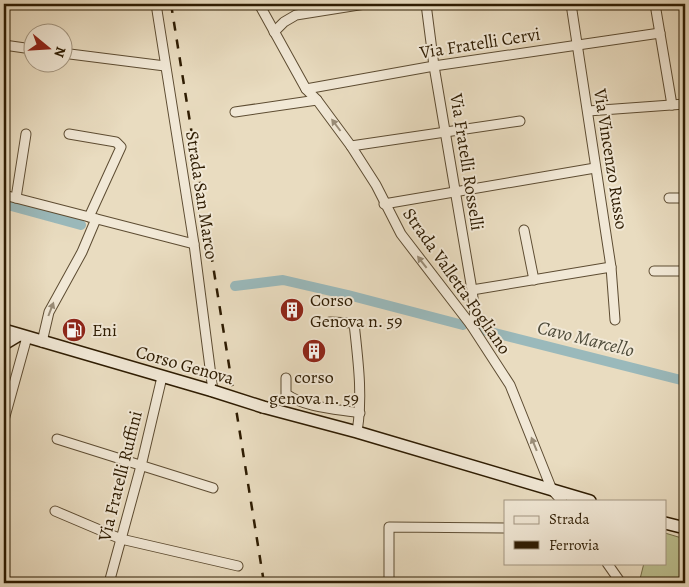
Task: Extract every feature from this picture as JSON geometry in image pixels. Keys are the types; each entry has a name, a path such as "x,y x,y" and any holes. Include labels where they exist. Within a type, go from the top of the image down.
{"main road":[{"name":"Corso Genova","path":"4,330 587,500"},
{"path":"4,344 23,336"},
{"path":"666,523 685,528"}],"street":[{"name":"Strada San Marco","path":"156,4 194,244 212,391"},
{"name":"Strada Valletta Fogliano","path":"259,4 306,88 351,146 376,186 400,234 472,325 510,385 552,490"},
{"path":"274,32 284,22 296,15 366,4"},
{"name":"Via Fratelli Rosselli","path":"426,4 434,66 472,290 475,314 472,325"},
{"name":"Via Vincenzo Russo","path":"571,4 611,266 614,320"},
{"path":"655,4 672,105"},
{"name":"Via Fratelli Cervi","path":"306,88 434,66 660,33"},
{"path":"4,45 22,48"},
{"path":"72,53 165,66"},
{"path":"235,112 317,100"},
{"path":"588,111 685,104"},
{"path":"351,146 520,121"},
{"path":"16,198 26,134"},
{"path":"42,342 49,312 82,252 93,218 121,147 116,142 69,134"},
{"path":"384,204 595,168"},
{"path":"4,194 194,244"},
{"path":"669,198 685,198"},
{"path":"524,230 534,280"},
{"path":"472,290 611,266"},
{"path":"654,271 685,271"},
{"path":"330,322 354,323 360,380 360,413 357,432"},
{"path":"4,420 23,336"},
{"name":"Via Fratelli Ruffini","path":"109,583 141,466 162,376"},
{"path":"286,378 286,394 292,398 318,406 360,413"},
{"path":"57,439 213,488"},
{"path":"552,490 561,500"},
{"path":"55,511 121,538 238,566"},
{"path":"389,583 390,527 504,528"},
{"path":"608,564 621,583"}],"green space":[{"path":"666,533 685,539 685,583 639,583 644,564 666,564"}],"waterway":[{"name":"Cavo Marcello","path":"4,204 81,225"},
{"name":"Cavo Marcello","path":"235,286 283,280 463,325"},
{"name":"Cavo Marcello","path":"479,329 685,381"}],"railway":[{"path":"171,4 264,583"}],"place":[{"name":"Corso Genova n. 59","path":"292,310"},
{"name":"Eni","path":"74,330"},
{"name":"corso genova n. 59","path":"314,351"}]}
